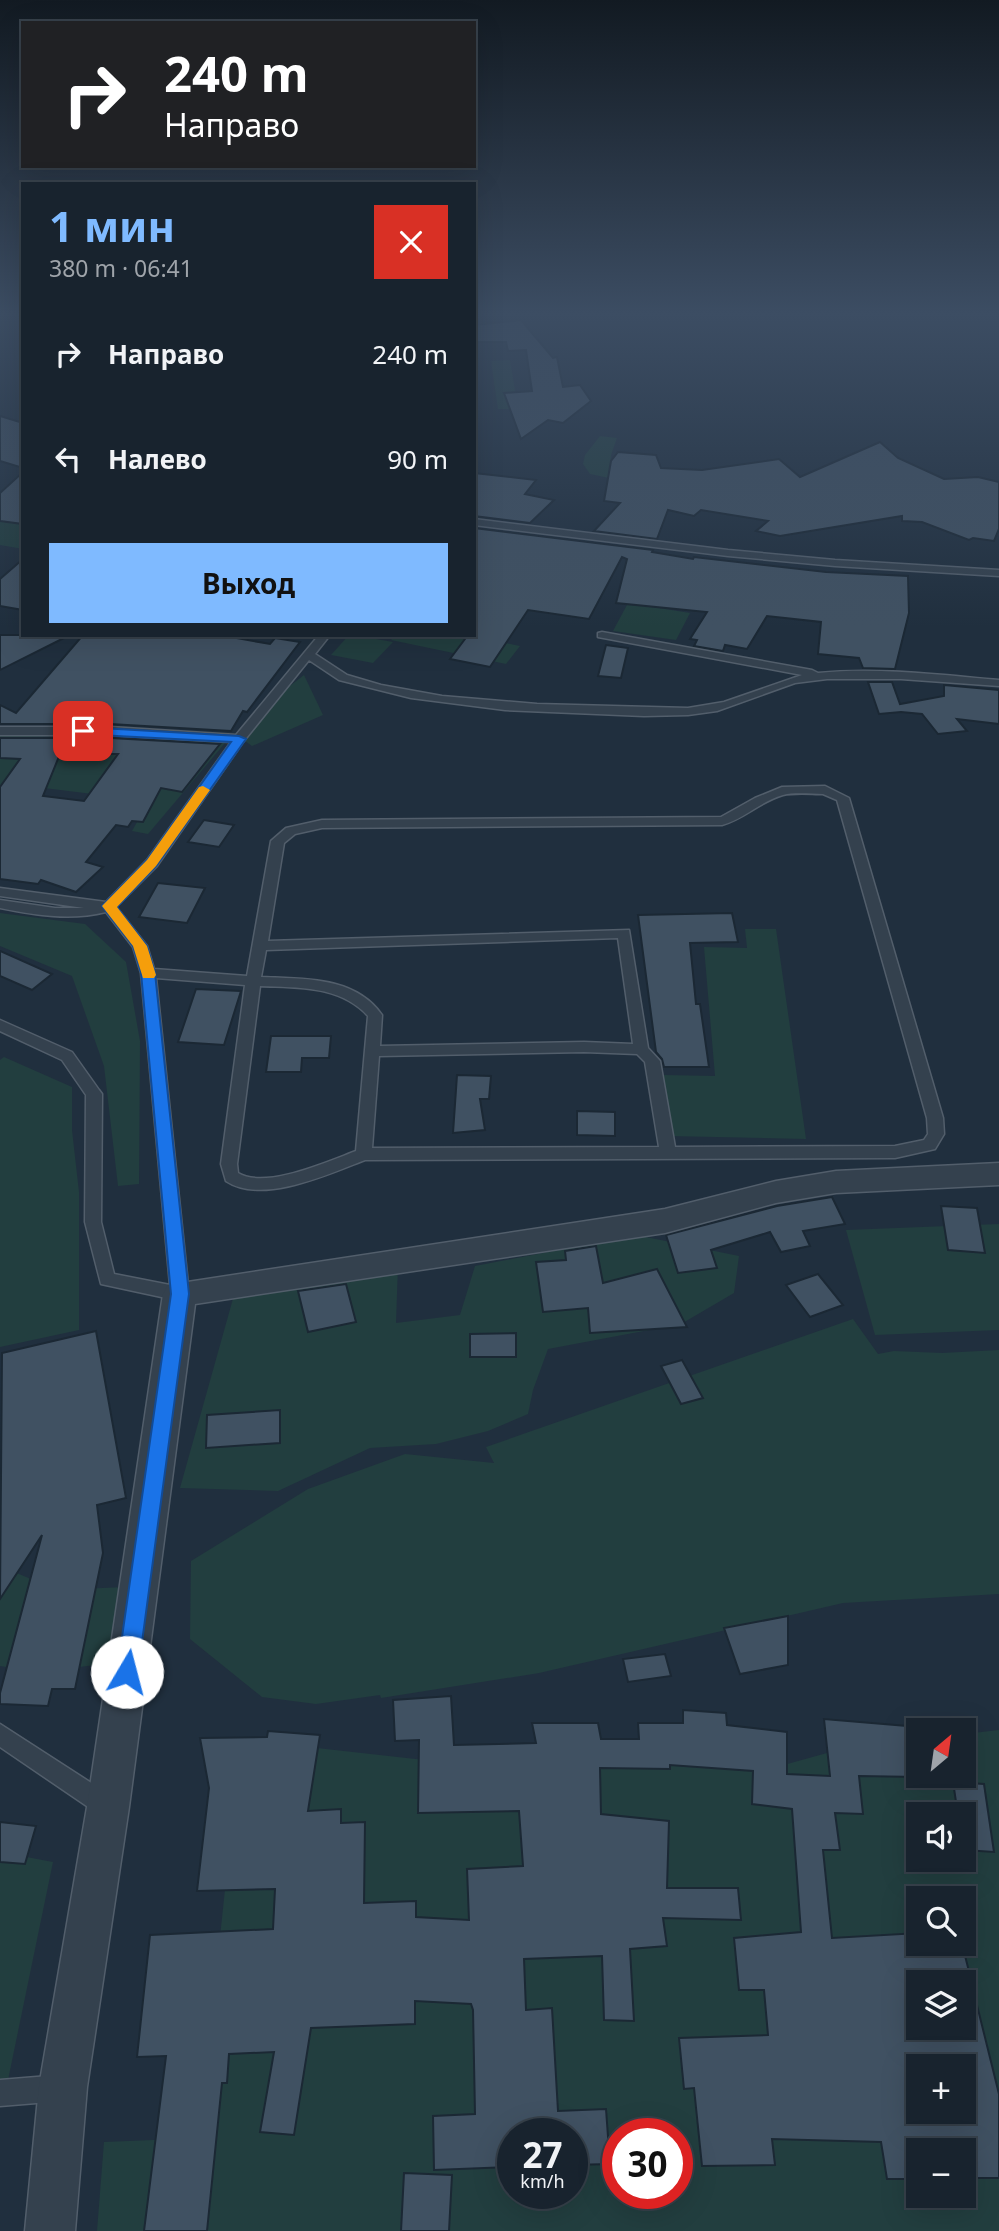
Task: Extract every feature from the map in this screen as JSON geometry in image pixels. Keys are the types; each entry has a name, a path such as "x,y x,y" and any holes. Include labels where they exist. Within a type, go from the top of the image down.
{"street":[{"path":"50,2231 63,2087 108,1807 180,1294 665,1221 776,1192 836,1182 999,1174"}],"lane":[{"path":"476,522 728,553 999,573"},
{"path":"602,635 832,676"},
{"path":"0,904 45,912 88,914 109,906 152,863 239,739 324,637"},
{"path":"308,654 345,679 462,704 491,707 659,713 689,711 718,707 802,678 832,676 924,677 999,683"},
{"path":"0,732 110,731 239,739"},
{"path":"825,790 838,795 845,803 932,1105 937,1127 934,1141 921,1148 895,1152 364,1154 290,1179 251,1185 234,1180 229,1172 253,981 262,946 267,893 278,841 302,827 404,821 722,821 782,791 825,790"},
{"path":"0,892 109,906 140,946 148,973 180,1294 107,1279 93,1222 94,1094 67,1056 0,1025"},
{"path":"262,946 624,933 641,1049 652,1061 668,1154"},
{"path":"148,973 325,987 351,993 367,1002 375,1014 364,1154"},
{"path":"374,1051 584,1047 641,1049"},
{"path":"0,1734 108,1807"},
{"path":"0,2093 63,2087"}],"green space":[{"path":"600,436 617,438 611,455 609,478 590,474 583,464 585,455"},
{"path":"21,499 21,549 0,545 0,507"},
{"path":"628,603 690,613 676,640 613,631"},
{"path":"347,637 378,637 376,639 393,642 373,663 331,655"},
{"path":"394,637 476,637 520,646 506,664 391,640"},
{"path":"304,675 323,715 252,746 245,741 286,689"},
{"path":"0,735 225,743 148,834 132,831 149,801 36,787 0,799"},
{"path":"0,913 85,924 126,962 140,1041 139,1184 118,1186 104,1066 72,976 0,946"},
{"path":"745,929 776,929 806,1139 667,1136 663,1075 715,1076 704,947 747,948"},
{"path":"4,1057 72,1087 72,1130 79,1192 79,1330 0,1347 0,1060"},
{"path":"999,1224 999,1330 875,1335 846,1230"},
{"path":"636,1235 739,1256 734,1293 681,1324 548,1349 533,1390 528,1414 488,1431 436,1444 370,1448 278,1491 180,1488 236,1288 398,1265 396,1323 460,1315 475,1266"},
{"path":"853,1319 878,1354 894,1351 942,1353 999,1350 999,1594 843,1603 539,1673 381,1698 380,1695 316,1704 262,1697 190,1639 191,1561 308,1489 405,1454 494,1463 486,1447"},
{"path":"0,1566 57,1590 125,1587 112,1663 39,1672 0,1666"},
{"path":"999,1730 999,2231 97,2231 104,2142 178,2139 213,2004 231,1832 290,1745 487,1767 646,1753 773,1768 845,1748 906,1771 906,1788 976,1788 976,1733"},
{"path":"0,1852 53,1862 8,2080 0,2080"}],"building":[{"path":"0,419 21,422 21,467 0,461"},
{"path":"514,419 568,419 563,423 548,420 521,439"},
{"path":"880,442 898,458 944,479 978,477 999,482 999,529 994,541 973,538 969,540 922,522 902,521 902,516 780,536 756,531 768,521 701,510 694,516 668,510 657,539 594,531 620,503 604,501 611,461 618,452 656,455 661,468 702,470 779,459 800,477"},
{"path":"476,473 536,480 525,494 554,500 530,523 476,516"},
{"path":"21,474 21,524 0,521 0,493"},
{"path":"476,528 653,550 652,552 693,559 826,572 908,576 909,613 895,669 863,668 859,658 818,654 821,622 767,616 747,649 725,645 723,651 694,646 697,640 690,639 707,612 616,603 627,559 622,557 589,619 528,610 490,667 450,659 466,637 476,637"},
{"path":"21,561 21,610 0,606 0,579"},
{"path":"0,635 66,637 0,670"},
{"path":"81,637 231,637 270,644 275,638 300,642 247,712 243,711 231,731 110,724 0,724 0,705 16,713"},
{"path":"606,645 628,648 621,678 598,676"},
{"path":"868,682 892,682 900,704 944,696 944,685 999,690 999,724 957,719 967,731 938,734 922,714 879,714"},
{"path":"0,738 110,738 220,744 182,792 161,788 143,822 132,821 128,827 116,825 86,862 103,867 76,892 41,880 38,884 0,879 0,787 20,759 0,758","holes":["62,749 107,750 106,754 118,754 84,801 43,796"]},
{"path":"204,820 234,825 219,847 188,842"},
{"path":"158,883 205,888 187,923 139,917"},
{"path":"732,913 738,942 690,943 696,1004 700,1004 709,1067 664,1067 656,1052 638,915"},
{"path":"0,951 52,974 32,990 0,976"},
{"path":"196,989 241,991 224,1045 178,1042"},
{"path":"271,1036 331,1036 329,1058 302,1058 301,1072 266,1072"},
{"path":"457,1075 491,1076 489,1099 480,1099 485,1130 453,1133"},
{"path":"577,1111 615,1112 615,1136 577,1135"},
{"path":"832,1197 845,1224 803,1231 810,1246 781,1252 770,1232 711,1250 717,1268 678,1273 666,1235 777,1206"},
{"path":"941,1206 977,1208 985,1253 948,1250"},
{"path":"596,1246 603,1283 657,1269 687,1327 590,1333 588,1308 543,1312 536,1262 566,1260 565,1251"},
{"path":"818,1274 843,1305 810,1317 786,1285"},
{"path":"346,1284 356,1322 308,1332 298,1291"},
{"path":"96,1331 126,1498 97,1505 103,1553 75,1689 52,1689 48,1706 0,1704 0,1693 42,1535 0,1599 2,1353"},
{"path":"516,1333 516,1357 470,1357 470,1334"},
{"path":"682,1360 703,1398 681,1404 661,1366"},
{"path":"280,1410 280,1443 206,1448 207,1415"},
{"path":"788,1616 788,1665 740,1674 724,1628"},
{"path":"665,1654 671,1676 628,1682 623,1659"},
{"path":"451,1696 454,1745 536,1743 532,1723 598,1723 601,1739 639,1739 638,1723 683,1723 683,1710 726,1713 727,1725 787,1732 787,1774 830,1776 824,1719 906,1726 906,1777 859,1776 863,1814 835,1813 840,1850 823,1850 832,1938 906,1934 906,1956 965,1956 969,1970 906,1970 906,2040 976,2040 976,2001 999,2094 999,2178 976,2178 976,2138 906,2138 906,2179 887,2179 881,2142 772,2139 775,2165 702,2166 694,2088 684,2089 679,2038 768,2035 764,1990 739,1990 734,1938 801,1932 792,1809 752,1804 753,1771 670,1765 670,1769 600,1768 601,1814 669,1821 667,1888 738,1888 741,1920 663,1918 667,1946 630,1949 634,2021 604,2020 602,1956 524,1959 526,2010 552,2008 558,2111 606,2109 607,2118 602,2118 602,2164 588,2165 588,2118 497,2118 497,2168 434,2170 433,2116 475,2114 473,2010 471,2004 415,2001 415,2024 311,2028 294,2135 260,2132 274,2052 229,2054 227,2083 222,2083 207,2231 144,2231 166,2056 137,2057 150,1935 273,1929 275,1889 197,1891 209,1788 200,1738 267,1737 268,1731 320,1735 308,1811 341,1809 341,1823 365,1822 364,1903 416,1901 416,1917 469,1920 467,1869 523,1866 519,1811 418,1813 419,1740 395,1741 393,1700"},
{"path":"976,1783 984,1784 994,1852 976,1851 976,1802 956,1802 954,1788 976,1788"},
{"path":"0,1822 36,1826 25,1864 0,1862"},
{"path":"404,2173 452,2175 449,2231 401,2231"}],"slow traffic":[{"path":"148,975 140,946 109,906 152,863 203,790"}],"route":[{"path":"83,731 239,739 152,863 109,906 140,946 148,973 180,1294 127,1672"}]}
